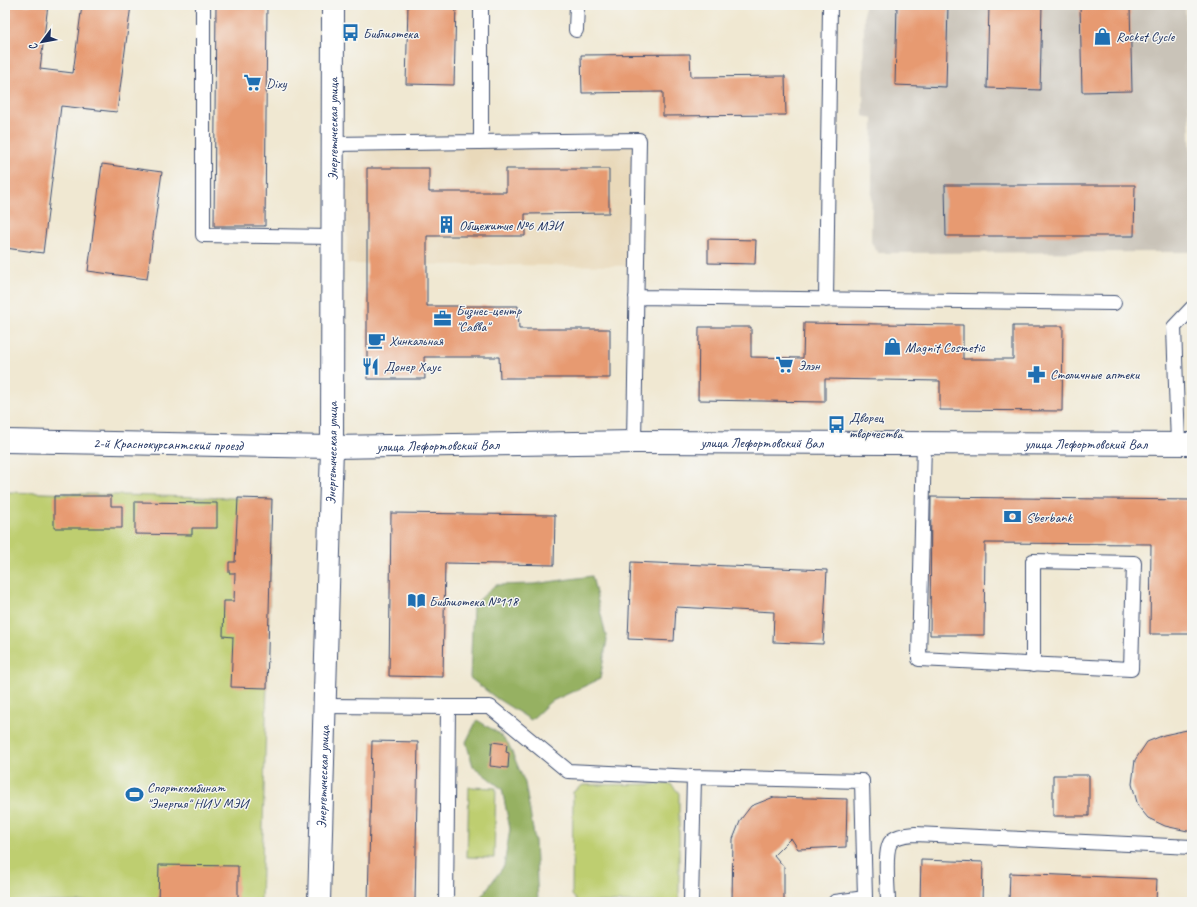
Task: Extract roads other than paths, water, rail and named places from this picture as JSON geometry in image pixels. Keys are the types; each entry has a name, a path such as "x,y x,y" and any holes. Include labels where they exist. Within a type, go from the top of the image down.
{"street":[{"name":"Энергетическая улица","path":"319,902 332,447 333,5"},
{"name":"2-й Краснокурсантский проезд","path":"5,441 332,447"},
{"name":"улица Лефортовский Вал","path":"332,447 634,442 1185,444"}],"lane":[{"path":"203,5 203,235 332,237"},
{"path":"481,5 481,142"},
{"path":"576,30 577,5"},
{"path":"826,300 830,5"},
{"path":"333,144 639,140 634,442"},
{"path":"636,297 1114,303"},
{"path":"1185,444 1174,326 1192,308"},
{"path":"924,442 919,659 1033,665 1131,669 1134,563 1033,561 1033,665"},
{"path":"325,706 490,707 568,771 694,777 862,781 865,898 835,902"},
{"path":"446,902 448,707"},
{"path":"691,902 694,777"},
{"path":"888,902 888,852 890,842 899,836 915,834 1192,847"}],"place":[{"name":"Библиотека","path":"350,33"},
{"name":"Rocket Cycle","path":"1103,36"},
{"name":"Dixy","path":"253,83"},
{"name":"Общежитие №6 МЭИ","path":"446,225"},
{"name":"Бизнес-центр \"Савва\"","path":"443,318"},
{"name":"Хинкальная","path":"376,340"},
{"name":"Magnit Cosmetic","path":"892,347"},
{"name":"Элэн","path":"785,365"},
{"name":"Донер Хаус","path":"371,366"},
{"name":"Столичные аптеки","path":"1037,374"},
{"name":"Дворец творчества","path":"836,425"},
{"name":"Sberbank","path":"1013,517"},
{"name":"Библиотека №118","path":"416,601"},
{"name":"Спорткомбинат \"Энергия\" НИУ МЭИ","path":"134,795"}]}
